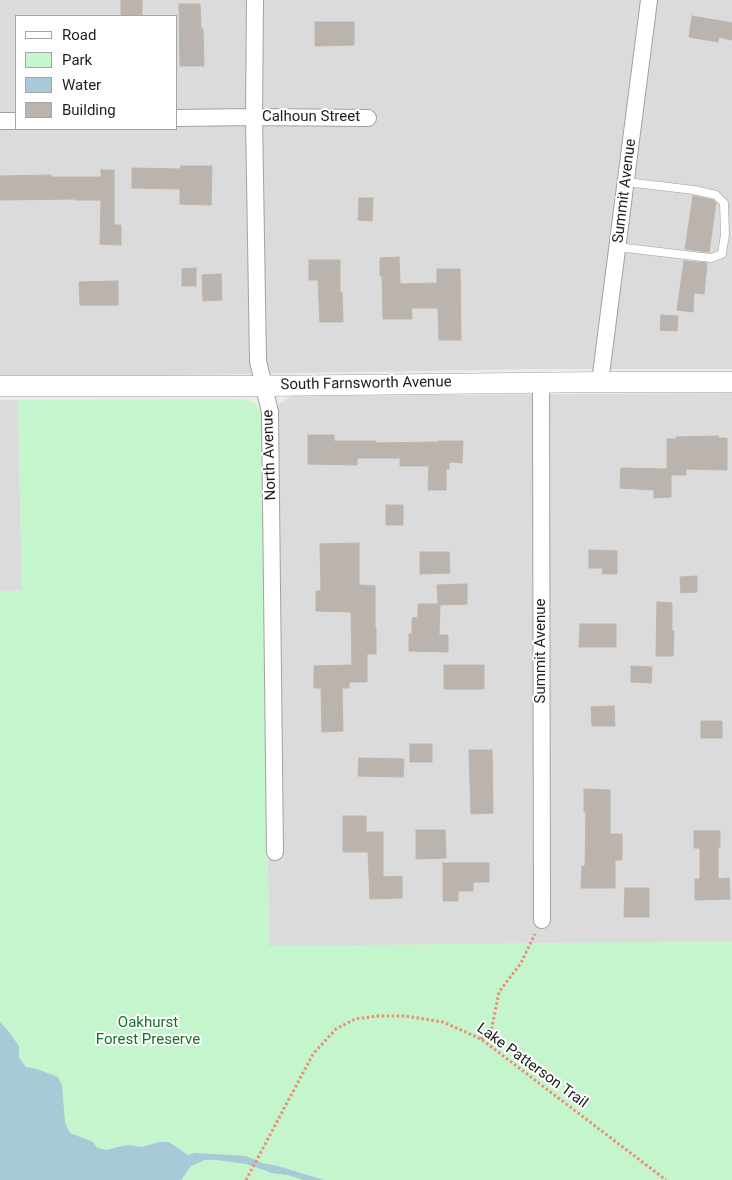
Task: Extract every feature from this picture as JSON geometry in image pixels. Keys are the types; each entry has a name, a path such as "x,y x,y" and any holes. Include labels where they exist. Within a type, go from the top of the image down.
{"street":[{"name":"North Avenue","path":"255,0 254,117 258,361 270,412 275,852"},
{"name":"Summit Avenue","path":"600,382 649,0"},
{"name":"Calhoun Street","path":"178,118 368,118"},
{"path":"0,121 15,121"},
{"name":"Summit Avenue","path":"541,382 542,920"},
{"name":"South Farnsworth Avenue","path":"0,386 732,382"}],"lane":[{"path":"617,247 711,258 722,254 725,234 724,203 716,195 694,190 626,182"}],"path":[{"path":"481,1039 491,1032 499,992 521,963 542,920"},
{"name":"Lake Patterson Trail","path":"246,1180 313,1054 336,1029 355,1019 378,1016 405,1016 443,1022 481,1039 666,1180"}],"shaded area":[{"path":"0,0 732,0 732,369 536,369 0,377"},
{"path":"732,393 732,941 269,947 262,414 292,396"},
{"path":"0,400 18,400 22,590 0,591"}],"green space":[{"name":"Oakhurst Forest Preserve","path":"18,400 249,400 257,405 262,414 269,946 732,941 732,1180 0,1180 0,591 22,590"}],"water":[{"path":"0,1022 19,1046 19,1058 26,1067 58,1077 62,1086 65,1123 70,1133 93,1142 97,1148 107,1150 129,1145 142,1147 159,1142 169,1142 188,1155 195,1153 246,1156 262,1163 324,1180 303,1180 288,1175 271,1173 246,1164 205,1160 191,1166 181,1180 0,1180"}],"building":[{"path":"121,0 142,0 142,15 121,15"},
{"path":"179,4 200,4 204,66 180,66"},
{"path":"692,16 732,23 732,40 719,37 718,42 689,37"},
{"path":"315,22 354,22 354,45 315,46"},
{"path":"181,166 212,166 211,205 180,204 180,189 132,188 132,168 180,169"},
{"path":"101,170 114,170 114,225 121,225 121,245 100,244 101,200 0,200 0,176 51,175 51,177 101,177"},
{"path":"693,196 713,200 716,203 709,252 685,249"},
{"path":"359,198 373,198 372,221 358,220"},
{"path":"399,257 400,284 437,283 437,269 460,269 461,340 439,340 438,308 411,308 412,319 383,319 380,258"},
{"path":"309,260 340,260 340,292 342,292 343,322 320,322 318,280 309,280"},
{"path":"684,261 707,263 704,294 694,293 693,312 677,310"},
{"path":"196,268 196,286 182,286 182,269"},
{"path":"221,274 222,300 203,301 202,275"},
{"path":"118,281 118,305 80,305 79,282"},
{"path":"661,315 678,316 677,331 660,330"},
{"path":"308,435 334,435 334,441 376,441 376,443 463,441 462,463 449,462 449,469 446,469 446,490 428,490 429,466 400,466 400,458 357,458 357,465 308,464"},
{"path":"718,436 718,438 727,438 727,470 686,469 686,475 671,475 671,497 654,498 654,490 620,488 621,468 667,469 667,439"},
{"path":"386,505 403,505 403,525 386,525"},
{"path":"359,543 359,585 375,586 376,654 367,654 367,682 349,682 349,688 342,688 343,731 322,732 321,688 314,688 314,666 352,665 351,612 316,611 316,591 321,591 320,544"},
{"path":"589,550 617,551 617,574 602,574 603,568 589,568"},
{"path":"420,552 449,552 450,573 420,574"},
{"path":"697,576 697,592 681,593 680,577"},
{"path":"467,584 467,604 440,605 439,635 448,635 448,652 409,651 409,634 412,634 412,618 418,617 418,604 438,604 437,585"},
{"path":"657,602 672,603 673,656 656,656"},
{"path":"580,624 616,624 616,647 579,647"},
{"path":"444,665 484,665 484,689 444,689"},
{"path":"631,666 652,667 651,683 631,682"},
{"path":"614,706 615,726 592,726 591,707"},
{"path":"701,721 722,721 722,738 701,738"},
{"path":"410,744 432,744 432,762 410,762"},
{"path":"469,750 492,750 493,813 471,814"},
{"path":"359,758 404,759 403,777 358,776"},
{"path":"584,789 610,790 610,834 622,834 622,860 615,860 615,888 581,888 582,866 585,866 586,812 584,812"},
{"path":"343,816 366,816 366,832 383,832 383,877 402,876 402,898 370,899 368,852 343,852"},
{"path":"416,830 445,830 446,858 416,859"},
{"path":"694,831 720,831 718,879 729,878 730,899 695,900 695,879 700,879 700,848 694,848"},
{"path":"443,863 489,863 489,882 473,882 473,891 458,891 458,901 443,901"},
{"path":"625,888 649,888 649,917 624,917"}]}
